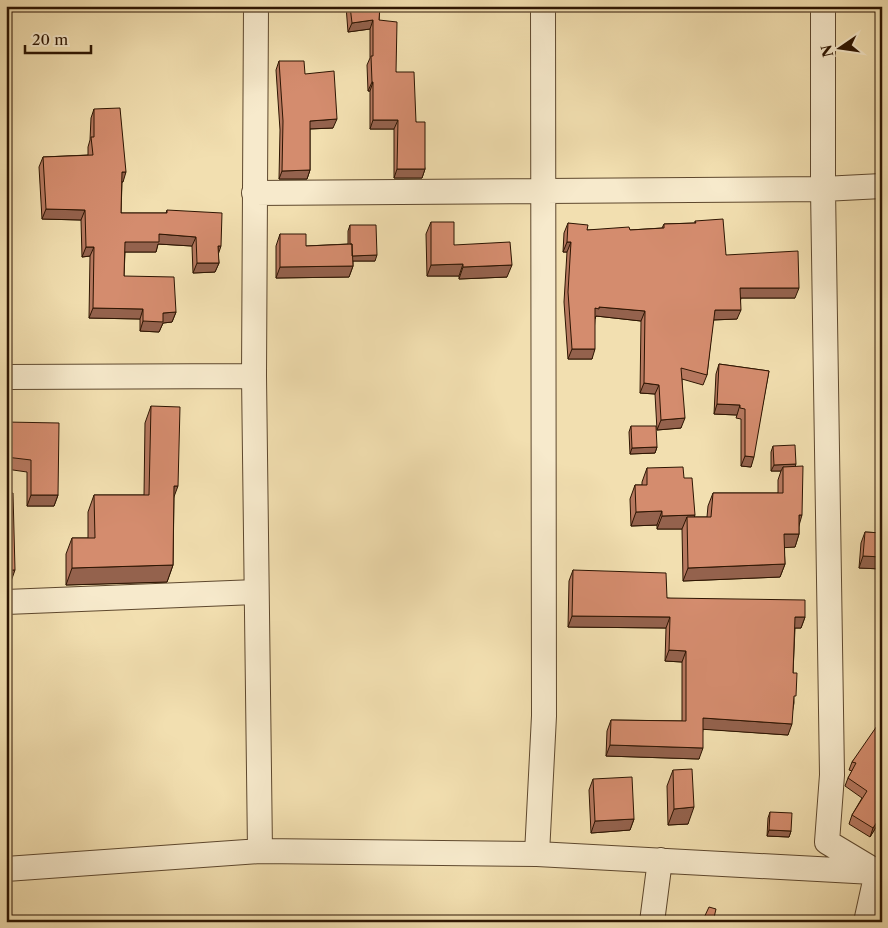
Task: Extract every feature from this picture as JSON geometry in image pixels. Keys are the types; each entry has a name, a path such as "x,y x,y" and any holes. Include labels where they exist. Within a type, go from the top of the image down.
{"street":[{"path":"256,6 254,376 260,851"},
{"path":"537,854 544,716 543,6"},
{"path":"823,6 823,189 832,775 827,842 879,872"},
{"path":"254,193 823,189 882,186"},
{"path":"6,377 254,376"},
{"path":"6,602 256,592"},
{"path":"6,868 260,851 537,854 879,872"},
{"path":"652,922 660,860"},
{"path":"866,922 879,872"}],"building":[{"path":"350,6 380,6 379,20 397,22 396,72 414,72 416,122 425,122 425,169 397,169 398,120 373,120 371,56 373,56 373,20 352,23"},
{"path":"279,61 304,61 305,74 334,71 337,119 310,121 310,170 282,171 283,121"},
{"path":"120,108 126,172 122,172 121,213 167,213 167,210 222,213 221,246 218,246 219,263 197,263 196,237 159,234 159,242 125,242 124,276 174,277 176,312 163,313 163,322 143,321 143,309 93,308 94,247 86,247 85,210 46,209 43,157 93,155 91,137 94,137 94,109"},
{"path":"723,219 726,255 798,251 799,288 740,288 741,310 715,310 707,375 681,368 685,418 661,420 659,385 644,383 645,311 595,308 595,349 572,349 568,292 571,242 567,242 568,223 588,225 587,230 629,227 630,230 664,228 664,224 696,223 695,221"},
{"path":"431,222 454,222 454,245 510,242 512,265 463,267 463,264 431,265"},
{"path":"350,225 376,225 377,255 352,256"},
{"path":"280,234 306,234 306,246 352,244 353,266 280,267"},
{"path":"719,364 769,371 754,457 745,456 745,409 740,408 740,405 717,404"},
{"path":"151,406 180,407 178,486 174,486 173,565 72,568 72,538 95,538 94,495 149,495"},
{"path":"6,422 59,423 58,495 31,495 31,460 6,457"},
{"path":"631,426 656,426 657,447 632,448"},
{"path":"795,445 796,464 774,465 773,446"},
{"path":"803,466 802,515 799,515 799,534 784,534 785,564 688,568 687,517 711,517 713,493 783,493 783,467"},
{"path":"683,467 684,478 692,478 695,515 662,516 662,511 636,512 635,485 647,485 647,468"},
{"path":"13,493 15,570 6,570 6,494"},
{"path":"865,532 882,533 882,557 863,556"},
{"path":"573,570 666,573 667,598 805,600 805,617 795,617 793,673 797,673 792,724 703,718 703,748 610,745 611,720 686,721 686,651 669,650 670,617 572,616"},
{"path":"879,723 882,725 882,816 873,828 852,815 867,791 848,778 856,763 852,762"},
{"path":"692,769 694,807 674,809 673,770"},
{"path":"632,777 634,819 595,821 593,779"},
{"path":"770,812 792,813 791,831 769,830"},
{"path":"709,907 716,909 713,922 702,922"}]}
